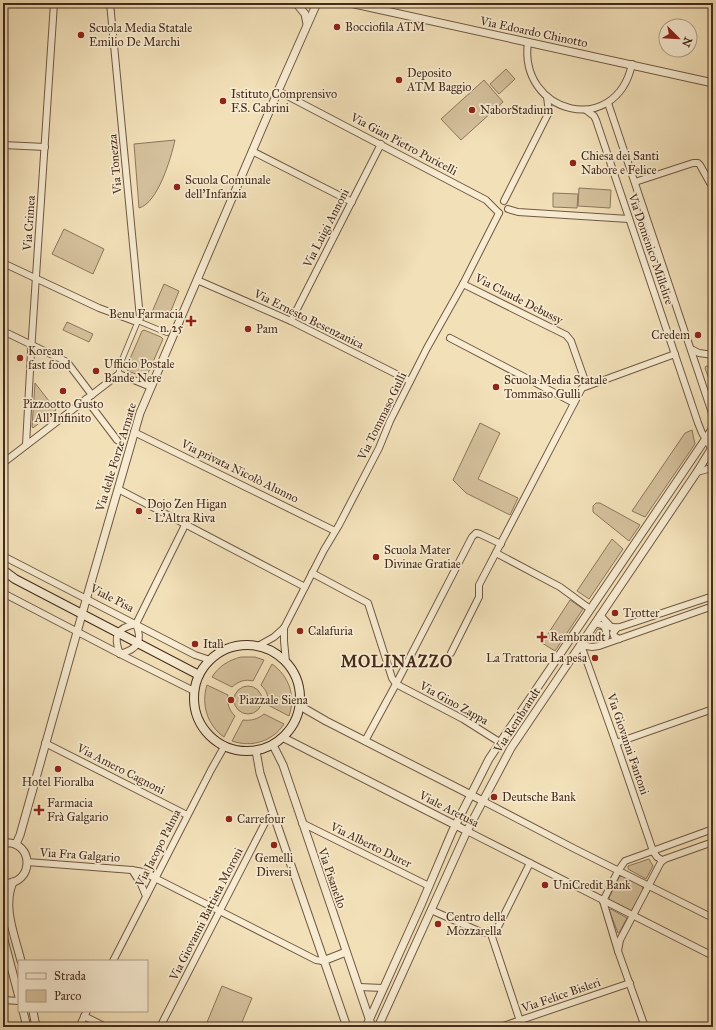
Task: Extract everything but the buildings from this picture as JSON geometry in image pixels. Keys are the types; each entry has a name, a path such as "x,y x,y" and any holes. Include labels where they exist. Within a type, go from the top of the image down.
{"main road":[{"path":"3,570 14,579 199,675"},
{"path":"3,578 14,579"},
{"path":"245,645 258,646 270,650 286,662 294,673 299,685 300,706 294,724 284,738 272,745 256,751 238,751 224,746 211,738 202,727 195,710 194,690 199,675 210,660 220,653 232,647 245,645"}],"street":[{"name":"Via Crimea","path":"26,445 54,3"},
{"name":"Via Tonezza","path":"110,3 140,315 138,321"},
{"path":"296,3 305,14 308,24"},
{"name":"Via delle Forze Armate","path":"16,844 20,835 134,432 150,387 317,3"},
{"name":"Via Edoardo Chinotto","path":"350,3 713,83"},
{"path":"528,42 527,60 529,70 537,86 547,97 566,107"},
{"path":"548,112 566,107 586,110 601,107 608,103 625,86 630,76 632,64"},
{"name":"Via Gian Pietro Puricelli","path":"278,91 486,200 497,211"},
{"path":"504,202 548,112 547,97"},
{"name":"Via Domenico Millelire","path":"608,103 713,416"},
{"name":"Via Domenico Millelire","path":"586,110 594,116 596,120 698,423 702,433 711,438 712,448"},
{"name":"Via Luigi Annoni","path":"291,321 381,144"},
{"path":"3,145 44,147"},
{"path":"252,151 352,202"},
{"path":"635,182 693,162 700,165 710,183 713,184"},
{"path":"504,202 507,204 508,209"},
{"path":"504,202 497,203 497,211 504,213 508,209"},
{"path":"508,209 518,212 629,219"},
{"name":"Via Tommaso Gulli","path":"258,646 274,637 284,628 378,448 384,432 410,381 463,284 497,211"},
{"path":"3,263 103,310 138,321 167,334"},
{"name":"Via Ernesto Besenzanica","path":"197,280 291,321 410,381"},
{"name":"Via Claude Debussy","path":"463,284 566,335 571,341 584,378"},
{"path":"119,374 119,367 138,321"},
{"path":"3,331 67,362 92,395"},
{"path":"450,338 574,403"},
{"path":"691,349 699,353 713,355"},
{"path":"451,653 479,597 479,585 580,391 586,386 676,354"},
{"path":"119,374 150,387"},
{"path":"3,463 119,374"},
{"path":"86,399 117,440"},
{"name":"Via Rembrandt","path":"366,1027 456,825 489,759 590,609 711,438 713,428"},
{"name":"Via privata Nicolò Alunno","path":"134,432 335,531"},
{"name":"Via Rembrandt","path":"378,1027 467,831 511,748 712,448"},
{"path":"697,472 713,469"},
{"path":"118,489 305,587"},
{"path":"120,654 130,651 137,643 139,632 136,624 185,525"},
{"path":"365,741 474,534 480,534 501,544"},
{"path":"496,553 560,587 590,609"},
{"name":"Viale Pisa","path":"3,556 195,655 210,660"},
{"path":"312,573 368,603 392,678 396,684"},
{"path":"3,593 77,630 120,654 194,690"},
{"path":"595,623 615,628 713,596"},
{"path":"581,645 592,647 599,646 713,606"},
{"path":"600,615 615,628"},
{"path":"120,654 116,639 118,633 121,628 136,624"},
{"path":"599,646 606,638 607,634 604,626"},
{"name":"Via Tommaso Gulli","path":"284,628 286,662"},
{"path":"615,628 613,633 614,636 619,639"},
{"name":"Via Giovanni Fantoni","path":"581,645 653,851"},
{"name":"Via Gino Zappa","path":"396,684 463,719 501,743"},
{"name":"Viale Aretusa","path":"300,706 618,871 713,918"},
{"path":"616,743 713,709"},
{"name":"Viale Aretusa","path":"284,738 713,956"},
{"name":"Via Amero Cagnoni","path":"46,743 187,815"},
{"name":"Via Pisanello","path":"272,745 283,765 372,1027"},
{"name":"Via Jacopo Palma","path":"113,960 224,746"},
{"path":"256,751 260,773 273,813 347,1027"},
{"name":"Via Giovanni Battista Moroni","path":"160,1027 268,817 273,813"},
{"name":"Via Alberto Durer","path":"302,823 430,886"},
{"path":"645,1027 618,951 603,901 618,871 625,861 713,829"},
{"path":"618,951 620,940 662,860 713,842"},
{"path":"3,843 16,844 25,853 27,862 27,868 18,880 3,883"},
{"path":"653,851 657,857 662,860"},
{"name":"Via Fra Galgario","path":"27,862 143,872 316,960 323,961"},
{"path":"431,910 483,933 497,929 530,863"},
{"name":"Via Fra Galgario","path":"132,870 138,878 146,896"},
{"path":"13,882 10,890 8,905 22,960"},
{"path":"490,931 522,1027"},
{"path":"3,936 18,993"},
{"path":"323,961 346,952"},
{"name":"Via Felice Bisleri","path":"500,1027 630,983"},
{"path":"359,987 384,988"},
{"path":"3,1000 18,1001"},
{"path":"23,1012 27,1027"},
{"path":"33,1012 36,1027"},
{"path":"78,1027 86,1013 106,1027"}],"green space":[{"path":"506,69 515,79 499,94 490,84"},
{"name":"NaborStadium","path":"484,80 503,102 461,140 441,119"},
{"path":"175,140 167,168 158,189 146,204 139,208 134,144"},
{"path":"579,188 611,190 610,208 578,206"},
{"path":"553,193 578,194 577,208 553,207"},
{"path":"64,229 104,249 93,274 52,254"},
{"path":"164,284 179,291 168,318 152,312"},
{"path":"67,322 93,334 89,342 63,330"},
{"path":"144,330 163,339 146,378 128,371 126,368 142,331"},
{"path":"706,366 713,367 713,391 705,368"},
{"path":"35,383 56,410 33,428 32,427"},
{"path":"480,423 500,433 478,479 518,498 510,515 466,493 453,480"},
{"path":"692,430 695,444 645,517 632,511 685,433"},
{"path":"596,503 600,503 640,525 629,541 593,512 593,506"},
{"path":"612,539 623,549 589,599 577,591"},
{"path":"570,600 583,609 555,651 542,643"},
{"path":"598,629 603,630 604,635 601,640 593,643 592,639"},
{"path":"241,657 255,657 264,660 253,681 242,681 232,687 212,677 225,664"},
{"path":"272,664 283,674 290,687 292,701 289,716 268,705 267,694 261,685"},
{"path":"207,685 228,695 229,707 235,716 224,737 213,726 207,714 205,707 205,692"},
{"path":"248,686 254,687 258,690 261,694 261,706 258,710 254,713 248,714 242,713 238,710 235,706 234,700 235,694 238,690 242,687"},
{"path":"264,714 284,724 274,735 261,742 247,744 232,741 243,720 254,719"},
{"path":"649,859 653,866 646,879 628,869 628,866"},
{"path":"622,876 642,886 643,890 633,910 630,912 609,901 619,877"},
{"path":"611,909 627,918 619,933 609,910"},
{"path":"222,986 252,998 240,1027 205,1027"}],"place":[{"name":"Bocciofila ATM","path":"337,27"},
{"name":"Scuola Media Statale Emilio De Marchi","path":"81,35"},
{"name":"Deposito ATM Baggio","path":"399,80"},
{"name":"Istituto Comprensivo F.S. Cabrini","path":"223,101"},
{"name":"NaborStadium","path":"472,110"},
{"name":"Chiesa dei Santi Nabore e Felice","path":"573,163"},
{"name":"Scuola Comunale dell'Infanzia","path":"177,187"},
{"name":"Benu Farmacia n. 25","path":"191,321"},
{"name":"Pam","path":"248,329"},
{"name":"Credem","path":"698,335"},
{"name":"Korean fast food","path":"20,358"},
{"name":"Ufficio Postale Bande Nere","path":"96,371"},
{"name":"Scuola Media Statale Tommaso Gulli","path":"496,387"},
{"name":"Pizzootto Gusto All'Infinito","path":"63,391"},
{"name":"Dojo Zen Higan - L'Altra Riva","path":"139,511"},
{"name":"Scuola Mater Divinae Gratiae","path":"376,557"},
{"name":"Trotter","path":"615,613"},
{"name":"Calafuria","path":"300,631"},
{"name":"Rembrandt","path":"542,637"},
{"name":"Italì","path":"195,644"},
{"name":"La Trattoria La pesa","path":"595,658"},
{"name":"Piazzale Siena","path":"231,700"},
{"name":"Hotel Fioralba","path":"58,769"},
{"name":"Deutsche Bank","path":"494,797"},
{"name":"Farmacia Frà Galgario","path":"39,810"},
{"name":"Carrefour","path":"229,819"},
{"name":"Gemelli Diversi","path":"274,845"},
{"name":"UniCredit Bank","path":"545,885"},
{"name":"Centro della Mozzarella","path":"438,924"}],"district":[{"name":"MOLINAZZO","path":"397,661"}]}
